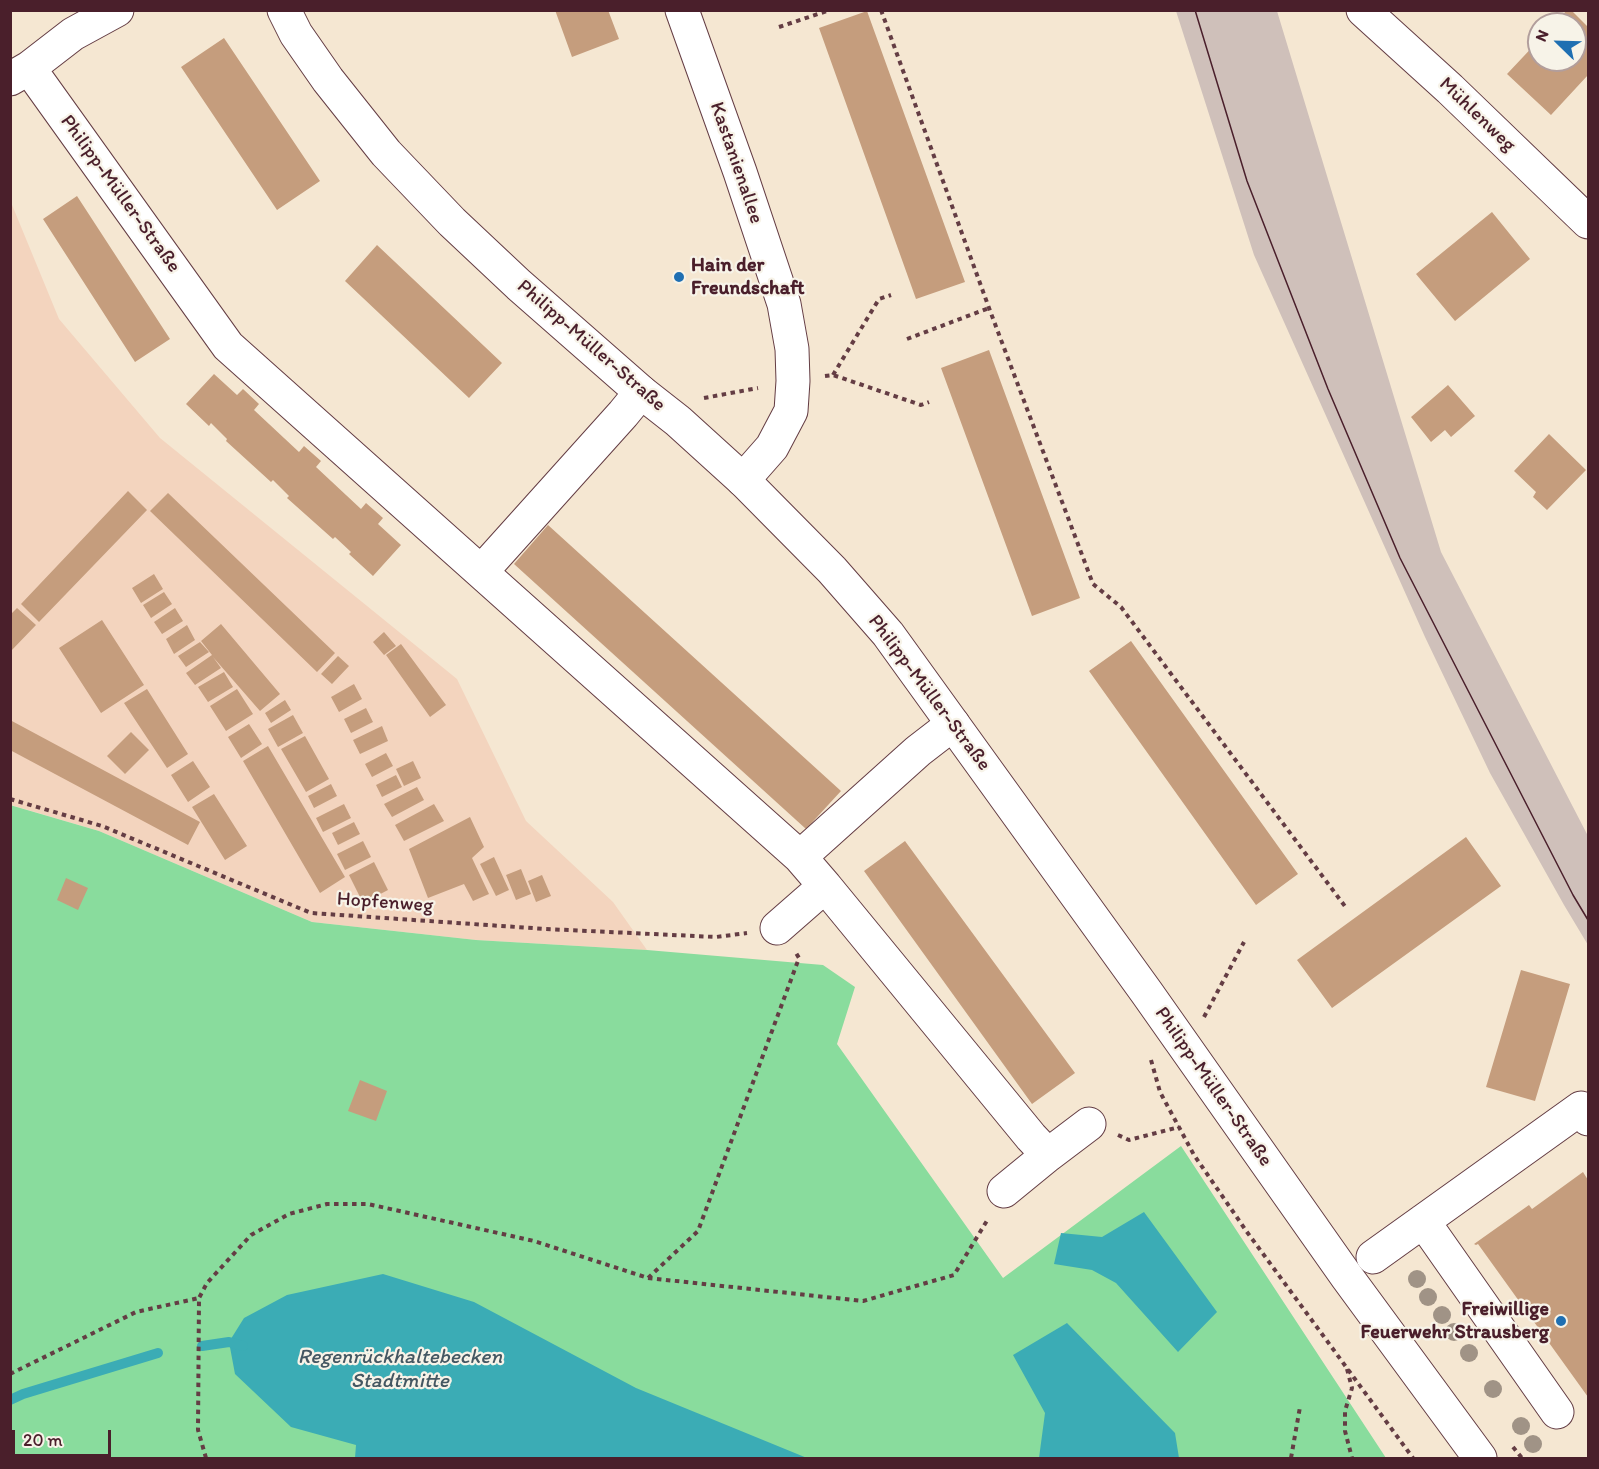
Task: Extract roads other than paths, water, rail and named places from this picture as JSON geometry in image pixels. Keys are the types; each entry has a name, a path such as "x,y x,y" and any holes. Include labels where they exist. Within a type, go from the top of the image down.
{"main road":[{"name":"Philipp-Müller-Straße","path":"117,10 73,34 20,74 228,345 800,857 1048,1155"},
{"name":"Philipp-Müller-Straße","path":"284,10 296,34 328,80 386,153 452,222 519,285 641,392 678,421 743,480 832,570 888,634 1147,993 1347,1277 1480,1458"},
{"name":"Kastanienallee","path":"682,10 784,304 792,349 791,411 772,447 743,480"},
{"name":"Mühlenweg","path":"1363,10 1450,89 1588,222"},
{"path":"482,572 641,392"},
{"path":"800,857 918,751 953,724"},
{"path":"777,928 825,886"},
{"path":"1373,1257 1581,1108 1588,1119"},
{"path":"1004,1191 1089,1124"},
{"path":"1423,1221 1557,1412"}],"water":[{"path":"1144,1212 1217,1312 1178,1352 1116,1283 1092,1270 1054,1264 1061,1233 1102,1237"},
{"name":"Regenrückhaltebecken Stadtmitte","path":"383,1274 474,1302 636,1388 807,1458 355,1458 356,1445 291,1427 235,1374 229,1342 244,1318 287,1295"},
{"path":"1067,1323 1175,1433 1179,1458 1039,1458 1045,1413 1013,1355"}],"waterway":[{"path":"202,1346 229,1342 243,1346"},
{"path":"10,1400 158,1353"}],"tram line":[{"path":"1195,10 1247,181 1328,389 1400,558 1588,920"}],"place":[{"name":"Hain der Freundschaft","path":"679,277"},
{"name":"Freiwillige Feuerwehr Strausberg","path":"1561,1321"}]}
